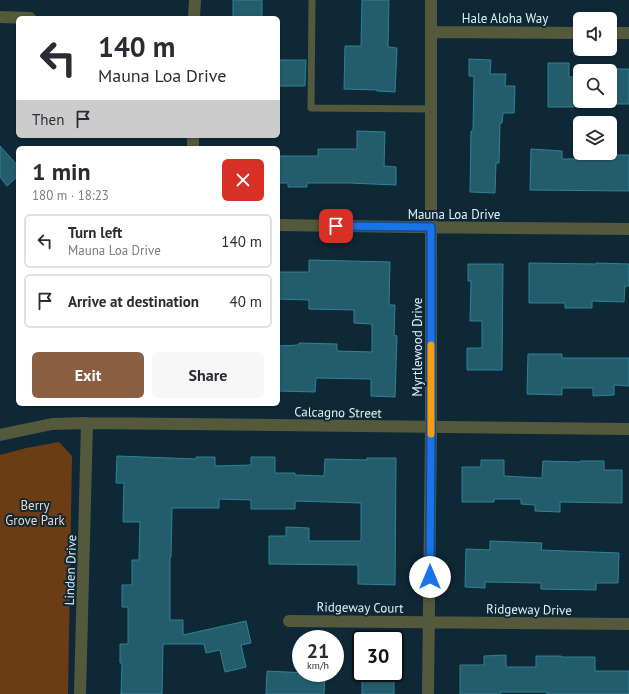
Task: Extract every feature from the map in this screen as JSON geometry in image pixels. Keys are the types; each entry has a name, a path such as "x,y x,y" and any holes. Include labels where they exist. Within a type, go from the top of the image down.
{"street":[{"path":"194,16 195,0"},
{"name":"Myrtlewood Drive","path":"428,694 431,427 431,0"},
{"path":"0,17 16,18"},
{"name":"Hale Aloha Way","path":"431,32 573,32"},
{"path":"617,33 629,33"},
{"name":"Mauna Loa Drive","path":"280,225 629,229"},
{"name":"Calcagno Street","path":"0,435 52,424 87,423 629,429"},
{"name":"Linden Drive","path":"80,694 87,423"},
{"name":"Ridgeway Court","path":"290,621 429,622"},
{"name":"Ridgeway Drive","path":"429,622 629,624"}],"lane":[{"path":"312,0 311,108 431,108"}],"green space":[{"name":"Berry Grove Park","path":"59,442 72,456 68,694 0,694 0,455 26,448"}],"building":[{"path":"233,0 262,0 262,16 233,16"},
{"path":"362,0 389,0 388,47 397,48 395,92 344,89 345,46 361,46"},
{"path":"469,59 491,60 490,74 506,74 505,86 515,86 514,113 503,113 502,123 500,123 499,163 496,163 495,193 470,192 474,76 469,76"},
{"path":"280,60 306,60 305,86 280,86"},
{"path":"548,63 569,63 569,77 573,77 573,107 548,107"},
{"path":"617,69 629,69 629,104 617,104"},
{"path":"357,131 385,132 384,166 396,167 396,185 307,183 307,187 288,187 288,183 280,183 280,156 318,156 318,149 357,149"},
{"path":"0,146 16,164 16,178 7,186 0,177"},
{"path":"531,149 562,151 562,159 573,160 617,160 617,155 629,155 629,191 530,190"},
{"path":"309,260 390,262 389,305 395,305 394,335 397,336 395,397 371,396 371,379 316,378 315,392 280,391 280,346 299,345 299,343 337,344 337,351 372,352 372,324 354,323 354,310 309,309 309,300 280,299 280,272 309,272"},
{"path":"529,263 629,264 629,286 625,286 624,302 592,301 592,308 565,308 565,303 529,303"},
{"path":"468,264 503,264 502,370 467,370 467,348 482,348 482,321 470,321 471,281 468,281"},
{"path":"528,354 562,354 562,358 629,358 629,386 614,385 614,395 593,396 593,388 562,388 562,395 527,394"},
{"path":"117,456 196,459 196,457 215,457 215,466 251,465 251,457 275,457 275,473 295,473 295,475 324,476 325,459 367,460 367,458 396,458 395,585 358,584 358,565 269,564 269,536 286,536 286,527 309,528 309,541 361,541 361,503 295,501 295,509 251,509 251,500 219,499 219,508 172,508 170,620 183,620 183,635 246,621 251,643 241,645 246,667 225,672 220,650 206,653 204,644 163,644 162,694 121,694 122,663 120,663 120,644 128,644 128,607 122,607 122,585 132,585 132,560 139,560 140,522 123,522 124,483 116,483"},
{"path":"481,460 504,460 504,476 542,478 543,461 604,461 604,470 622,470 622,503 560,502 560,512 535,511 535,505 521,504 521,499 494,499 494,502 462,502 462,467 481,467"},
{"path":"490,541 542,543 541,550 619,553 618,583 596,583 596,590 541,589 541,583 485,582 485,588 465,587 466,549 490,550"},
{"path":"506,655 506,667 536,667 536,656 595,657 595,671 629,671 629,694 547,694 547,692 500,692 500,694 460,694 460,665 484,665 484,656"},
{"path":"267,671 292,672 292,682 325,682 324,694 266,694"},
{"path":"362,682 394,682 394,694 362,694"}],"slow traffic":[{"path":"431,345 431,434"}],"route":[{"path":"336,226 431,227 430,577"}]}
